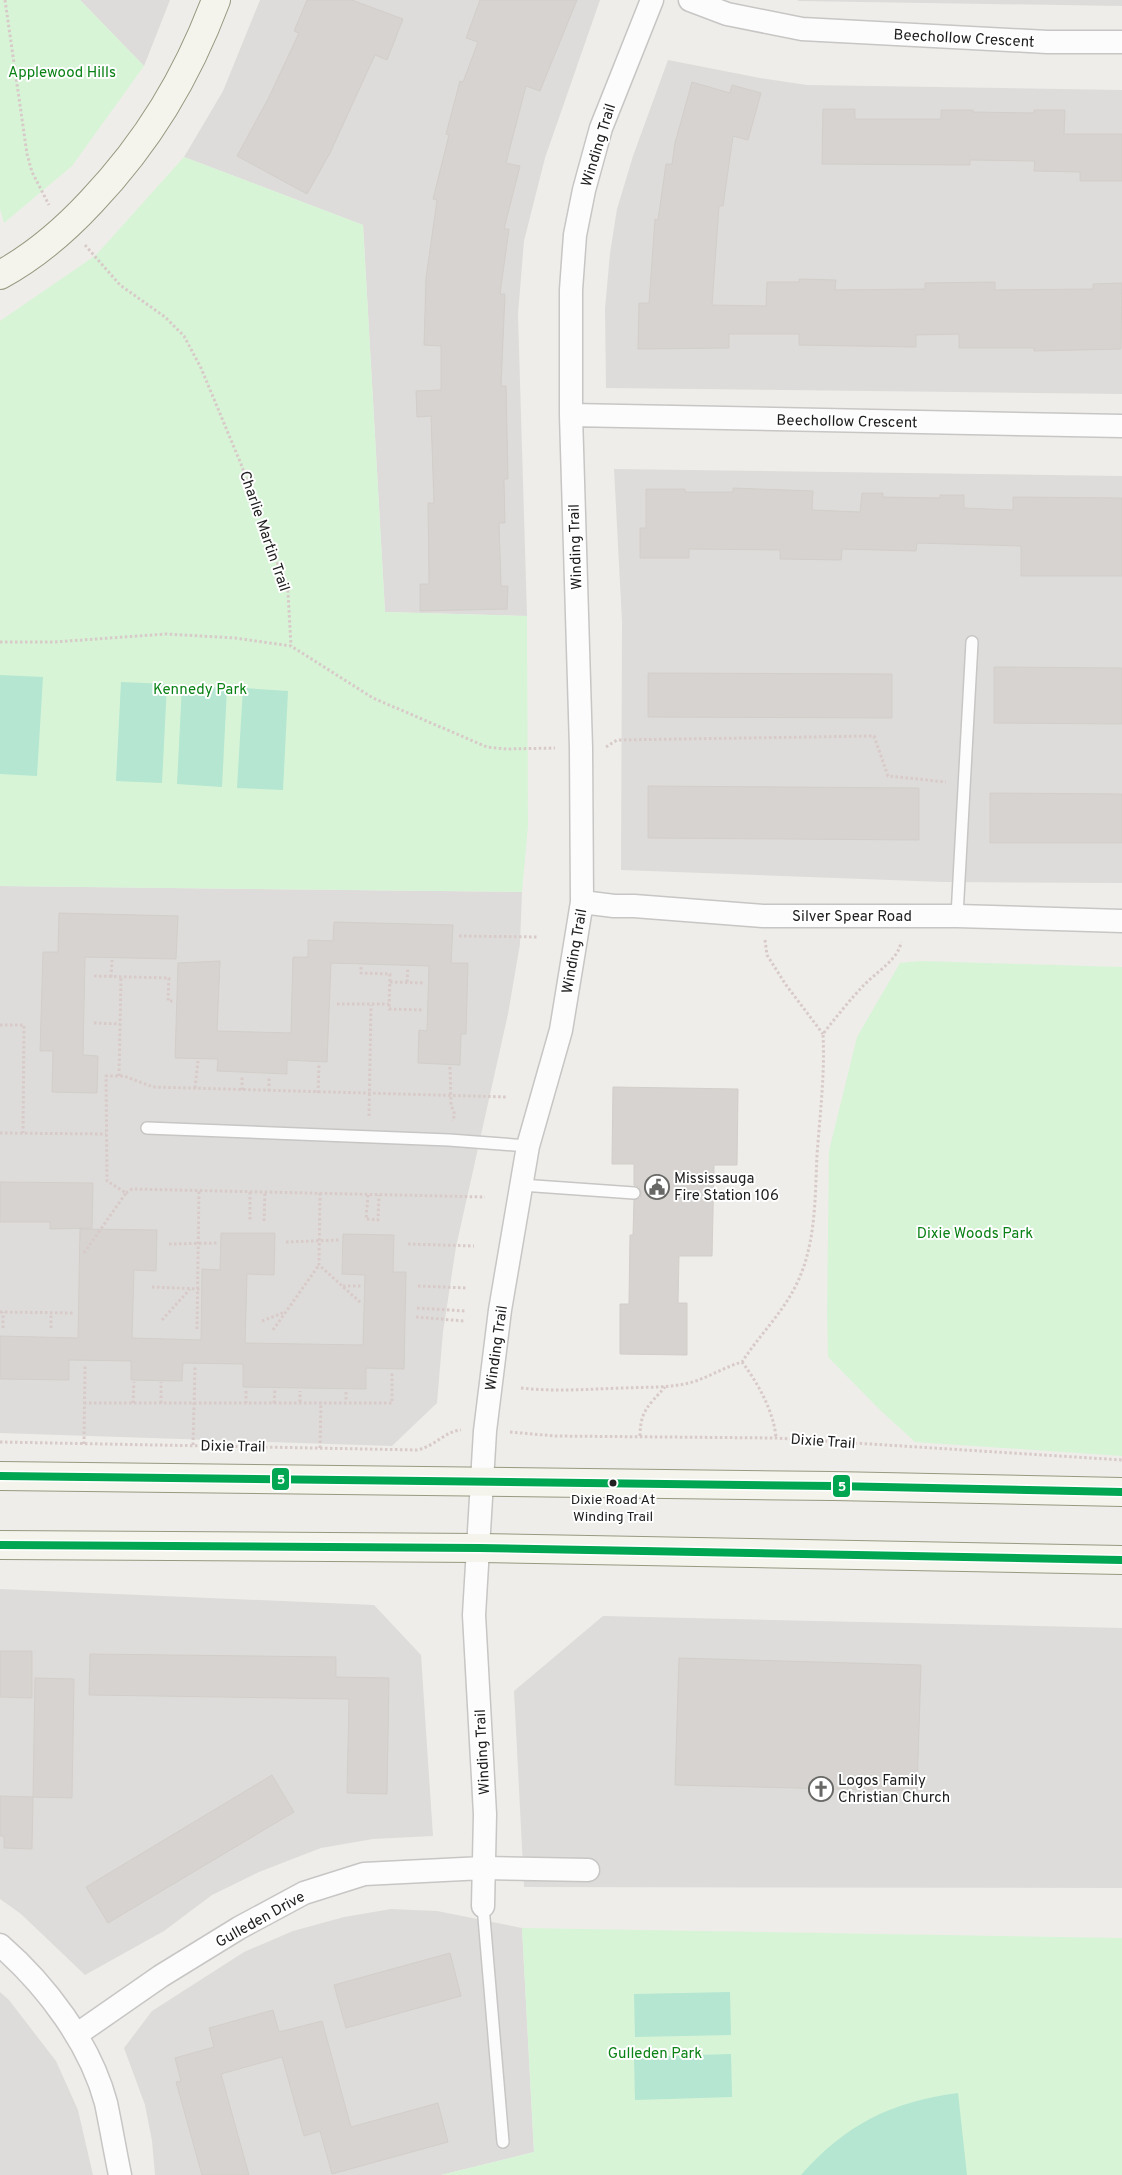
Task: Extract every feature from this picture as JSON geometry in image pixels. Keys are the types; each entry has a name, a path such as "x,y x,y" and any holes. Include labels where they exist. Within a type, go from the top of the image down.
{"main road":[{"path":"0,275 42,248 68,226 138,148 167,106 193,57 216,0"},
{"path":"0,1476 833,1486 1122,1492"},
{"path":"0,1546 479,1548 1122,1560"}],"street":[{"name":"Winding Trail","path":"483,1906 485,1814 474,1615 486,1419 500,1310 528,1146 561,1030 582,902 581,748 572,415 571,290 575,235 584,190 601,128 652,0"},
{"name":"Beechollow Crescent","path":"690,0 727,14 802,29 1047,42 1122,42"},
{"name":"Beechollow Crescent","path":"572,415 1122,426"},
{"name":"Silver Spear Road","path":"582,902 614,906 763,916 957,916 1122,921"},
{"name":"Gulleden Drive","path":"76,2035 161,1976 239,1928 304,1893 364,1874 483,1868 588,1870"},
{"path":"0,1945 46,1993 76,2035 90,2061 105,2102 120,2175"}],"lane":[{"path":"957,916 972,642"},
{"path":"147,1128 368,1136 528,1146"},
{"path":"521,1185 634,1193"},
{"path":"483,1906 503,2142"}],"path":[{"path":"4,0 27,154 45,200 50,206"},
{"name":"Charlie Martin Trail","path":"79,239 120,285 165,317 184,336 201,368 241,464 288,592 292,646"},
{"path":"0,642 54,642 166,634 235,638 292,646 373,698 487,747 506,749 562,748"},
{"path":"606,747 617,740 874,736 888,776 964,784"},
{"path":"521,1388 553,1391 666,1387 712,1376 733,1364 742,1362 784,1309 799,1280 806,1258 814,1218 824,1062 823,1034 767,955 763,916"},
{"path":"823,1034 849,1001 891,959 900,947 904,917"},
{"path":"458,936 539,937"},
{"path":"111,977 112,960"},
{"path":"361,967 361,973 390,974 389,1009 424,1010"},
{"path":"407,982 408,967"},
{"path":"94,976 169,978 168,1001 173,1001"},
{"path":"119,1076 121,977"},
{"path":"390,982 425,983"},
{"path":"337,1004 389,1004"},
{"path":"368,1136 371,1005"},
{"path":"94,1023 120,1024"},
{"path":"0,1025 24,1025 23,1133"},
{"path":"195,1088 198,1061"},
{"path":"318,1093 319,1065"},
{"path":"448,1140 454,1115 450,1105 450,1067"},
{"path":"242,1076 242,1090"},
{"path":"269,1077 269,1091"},
{"path":"0,1133 106,1134"},
{"path":"126,1193 132,1189 485,1197"},
{"path":"197,1329 199,1190"},
{"path":"250,1192 250,1221"},
{"path":"264,1221 265,1192"},
{"path":"272,1330 319,1265 320,1194"},
{"path":"368,1195 366,1219 378,1220 379,1195"},
{"path":"286,1242 339,1240"},
{"path":"170,1244 218,1244"},
{"path":"408,1244 474,1246"},
{"path":"319,1265 361,1303"},
{"path":"342,1286 362,1286"},
{"path":"418,1286 468,1288"},
{"path":"152,1287 199,1289"},
{"path":"162,1320 191,1288"},
{"path":"417,1308 465,1311"},
{"path":"2,1328 2,1312 74,1313"},
{"path":"262,1321 285,1312"},
{"path":"51,1313 51,1328"},
{"path":"416,1317 464,1321"},
{"path":"742,1362 762,1395 775,1425 776,1438"},
{"path":"84,1444 85,1366"},
{"path":"193,1445 195,1367"},
{"path":"84,1403 392,1403 392,1372"},
{"path":"133,1403 134,1382"},
{"path":"161,1382 161,1403"},
{"path":"640,1436 640,1422 644,1411 666,1387"},
{"path":"274,1403 275,1389"},
{"path":"246,1391 246,1403"},
{"path":"300,1392 300,1402"},
{"path":"346,1392 346,1402"},
{"path":"320,1448 321,1402"},
{"name":"Dixie Trail","path":"0,1442 417,1450 428,1448 453,1430 460,1430"},
{"name":"Dixie Trail","path":"524,1432 555,1436 776,1438 1122,1460"}],"shaded area":[{"path":"80,0 170,0 144,66"},
{"path":"260,0 600,0 545,158 524,241 518,314 527,616 385,612 363,225 184,157 223,91"},
{"path":"797,0 1122,0 1122,6 799,1"},
{"path":"668,60 807,85 1122,90 1122,394 606,388 605,309 610,253 617,209 633,156"},
{"path":"614,469 1122,476 1122,883 943,882 621,870 622,621"},
{"path":"0,886 522,892 520,944 508,1014 456,1247 443,1332 437,1403 392,1446 0,1433"},
{"path":"118,1092 448,1103 444,1194 114,1183"},
{"path":"0,1589 374,1605 421,1655 433,1836 373,1839 321,1848 259,1872 212,1895 164,1931 85,1975 21,1914 0,1899"},
{"name":"Logos Family Christian Church","path":"603,1616 1122,1628 1122,1888 524,1887 514,1691"},
{"path":"391,1909 437,1911 522,1928 534,2152 441,2175 155,2175 152,2141 145,2105 124,2048 152,2011 244,1952 293,1931 344,1917"},
{"path":"0,1992 9,2000 56,2061 78,2110 93,2175 0,2175"}],"green space":[{"name":"Applewood Hills","path":"0,0 80,0 144,66 72,166 4,223 0,209"},
{"name":"Kennedy Park","path":"184,157 363,225 385,612 527,616 528,826 522,892 0,886 0,321 96,255"},
{"path":"0,675 43,677 37,776 0,774"},
{"path":"121,682 167,684 162,783 116,781"},
{"path":"182,686 227,688 222,787 177,784"},
{"path":"243,688 288,691 283,790 237,788"},
{"name":"Dixie Woods Park","path":"920,961 1122,967 1122,1456 915,1442 880,1410 828,1357 829,1151 857,1037 900,963"},
{"name":"Gulleden Park","path":"522,1928 1122,1938 1122,2175 441,2175 534,2152"},
{"path":"730,1992 731,2035 635,2037 634,1994"},
{"path":"731,2054 732,2097 635,2100 634,2057"},
{"path":"958,2093 967,2175 801,2175 835,2142 871,2118 912,2102"}],"building":[{"path":"307,0 352,0 403,19 387,60 375,55 330,153 307,194 237,156 269,97 299,33 294,31"},
{"path":"480,0 577,0 540,91 526,86 506,163 520,166 504,229 509,229 500,294 505,294 501,386 506,386 508,479 504,479 505,523 499,523 501,586 508,586 507,609 420,611 420,584 429,584 428,503 434,503 431,416 417,417 416,391 441,390 441,346 424,345 426,278 437,200 433,199 449,135 446,134 460,81 463,82 478,42 466,38"},
{"path":"692,82 730,93 732,85 761,93 748,140 733,136 723,206 719,206 712,305 766,306 767,282 799,282 799,279 836,280 835,290 925,289 925,283 995,282 995,290 1093,289 1093,284 1122,283 1121,349 1034,351 1034,348 959,348 959,334 916,335 916,347 799,345 799,334 729,334 729,348 638,349 639,303 649,303 655,219 658,220 666,164 672,164 675,143"},
{"path":"823,109 855,109 855,119 941,119 941,110 1034,113 1034,110 1065,110 1064,134 1122,134 1122,181 1080,181 1080,172 1034,171 1035,161 970,160 970,165 822,164"},
{"path":"733,488 813,491 812,510 860,512 862,493 883,493 883,497 940,498 940,495 964,495 964,508 1013,510 1013,497 1122,498 1122,576 1021,576 1021,546 917,543 916,551 842,549 841,560 780,559 780,550 689,549 689,558 640,558 640,528 646,528 646,489 685,489 685,492 733,492"},
{"path":"994,667 1122,668 1122,724 994,723"},
{"path":"648,673 892,674 892,718 648,717"},
{"path":"648,786 919,788 919,840 648,838"},
{"path":"990,793 1122,794 1122,843 990,843"},
{"path":"59,913 178,916 176,959 85,957 83,1055 98,1056 97,1093 52,1092 53,1051 40,1051 43,952 58,952"},
{"path":"334,922 453,925 451,963 468,963 466,1034 461,1034 460,1065 418,1063 419,1030 427,1031 429,966 331,963 327,1062 287,1060 287,1074 217,1071 218,1059 175,1058 178,963 220,961 217,1031 291,1033 293,957 308,957 308,940 333,941"},
{"path":"613,1087 738,1089 737,1165 714,1165 712,1256 679,1256 678,1303 687,1303 687,1355 620,1354 620,1304 629,1304 630,1235 633,1235 634,1200 640,1198 641,1193 639,1187 634,1185 634,1164 612,1164"},
{"path":"0,1182 93,1183 92,1228 50,1229 50,1222 0,1222"},
{"path":"80,1229 157,1230 156,1271 134,1270 132,1338 201,1340 202,1269 220,1270 221,1233 275,1233 274,1275 247,1274 245,1343 363,1345 365,1275 342,1274 343,1234 394,1235 393,1272 406,1272 404,1369 366,1368 366,1389 243,1387 243,1364 183,1363 182,1381 131,1380 131,1361 69,1360 69,1380 0,1379 0,1336 78,1338"},
{"path":"0,1651 32,1651 32,1698 0,1697"},
{"path":"90,1654 336,1657 336,1677 389,1678 387,1794 347,1793 349,1699 89,1695"},
{"path":"679,1658 921,1665 917,1791 675,1785"},
{"path":"35,1678 74,1679 72,1798 33,1797"},
{"path":"272,1775 294,1812 108,1923 86,1887"},
{"path":"0,1796 33,1797 32,1849 4,1848 4,1836 0,1836"},
{"path":"450,1953 461,1996 346,2028 334,1985"},
{"path":"273,2010 279,2032 322,2021 351,2127 438,2103 448,2142 332,2174 320,2131 304,2136 282,2057 221,2074 249,2175 202,2175 176,2082 181,2081 175,2058 214,2047 209,2028"}],"transit line":[{"name":"5","path":"0,1476 833,1486 1122,1492"},
{"name":"5","path":"0,1545 479,1548 1122,1560"}],"place":[{"name":"Mississauga Fire Station 106","path":"657,1187"},
{"name":"Dixie Road At Winding Trail","path":"613,1483"},
{"name":"Logos Family Christian Church","path":"821,1789"}]}
